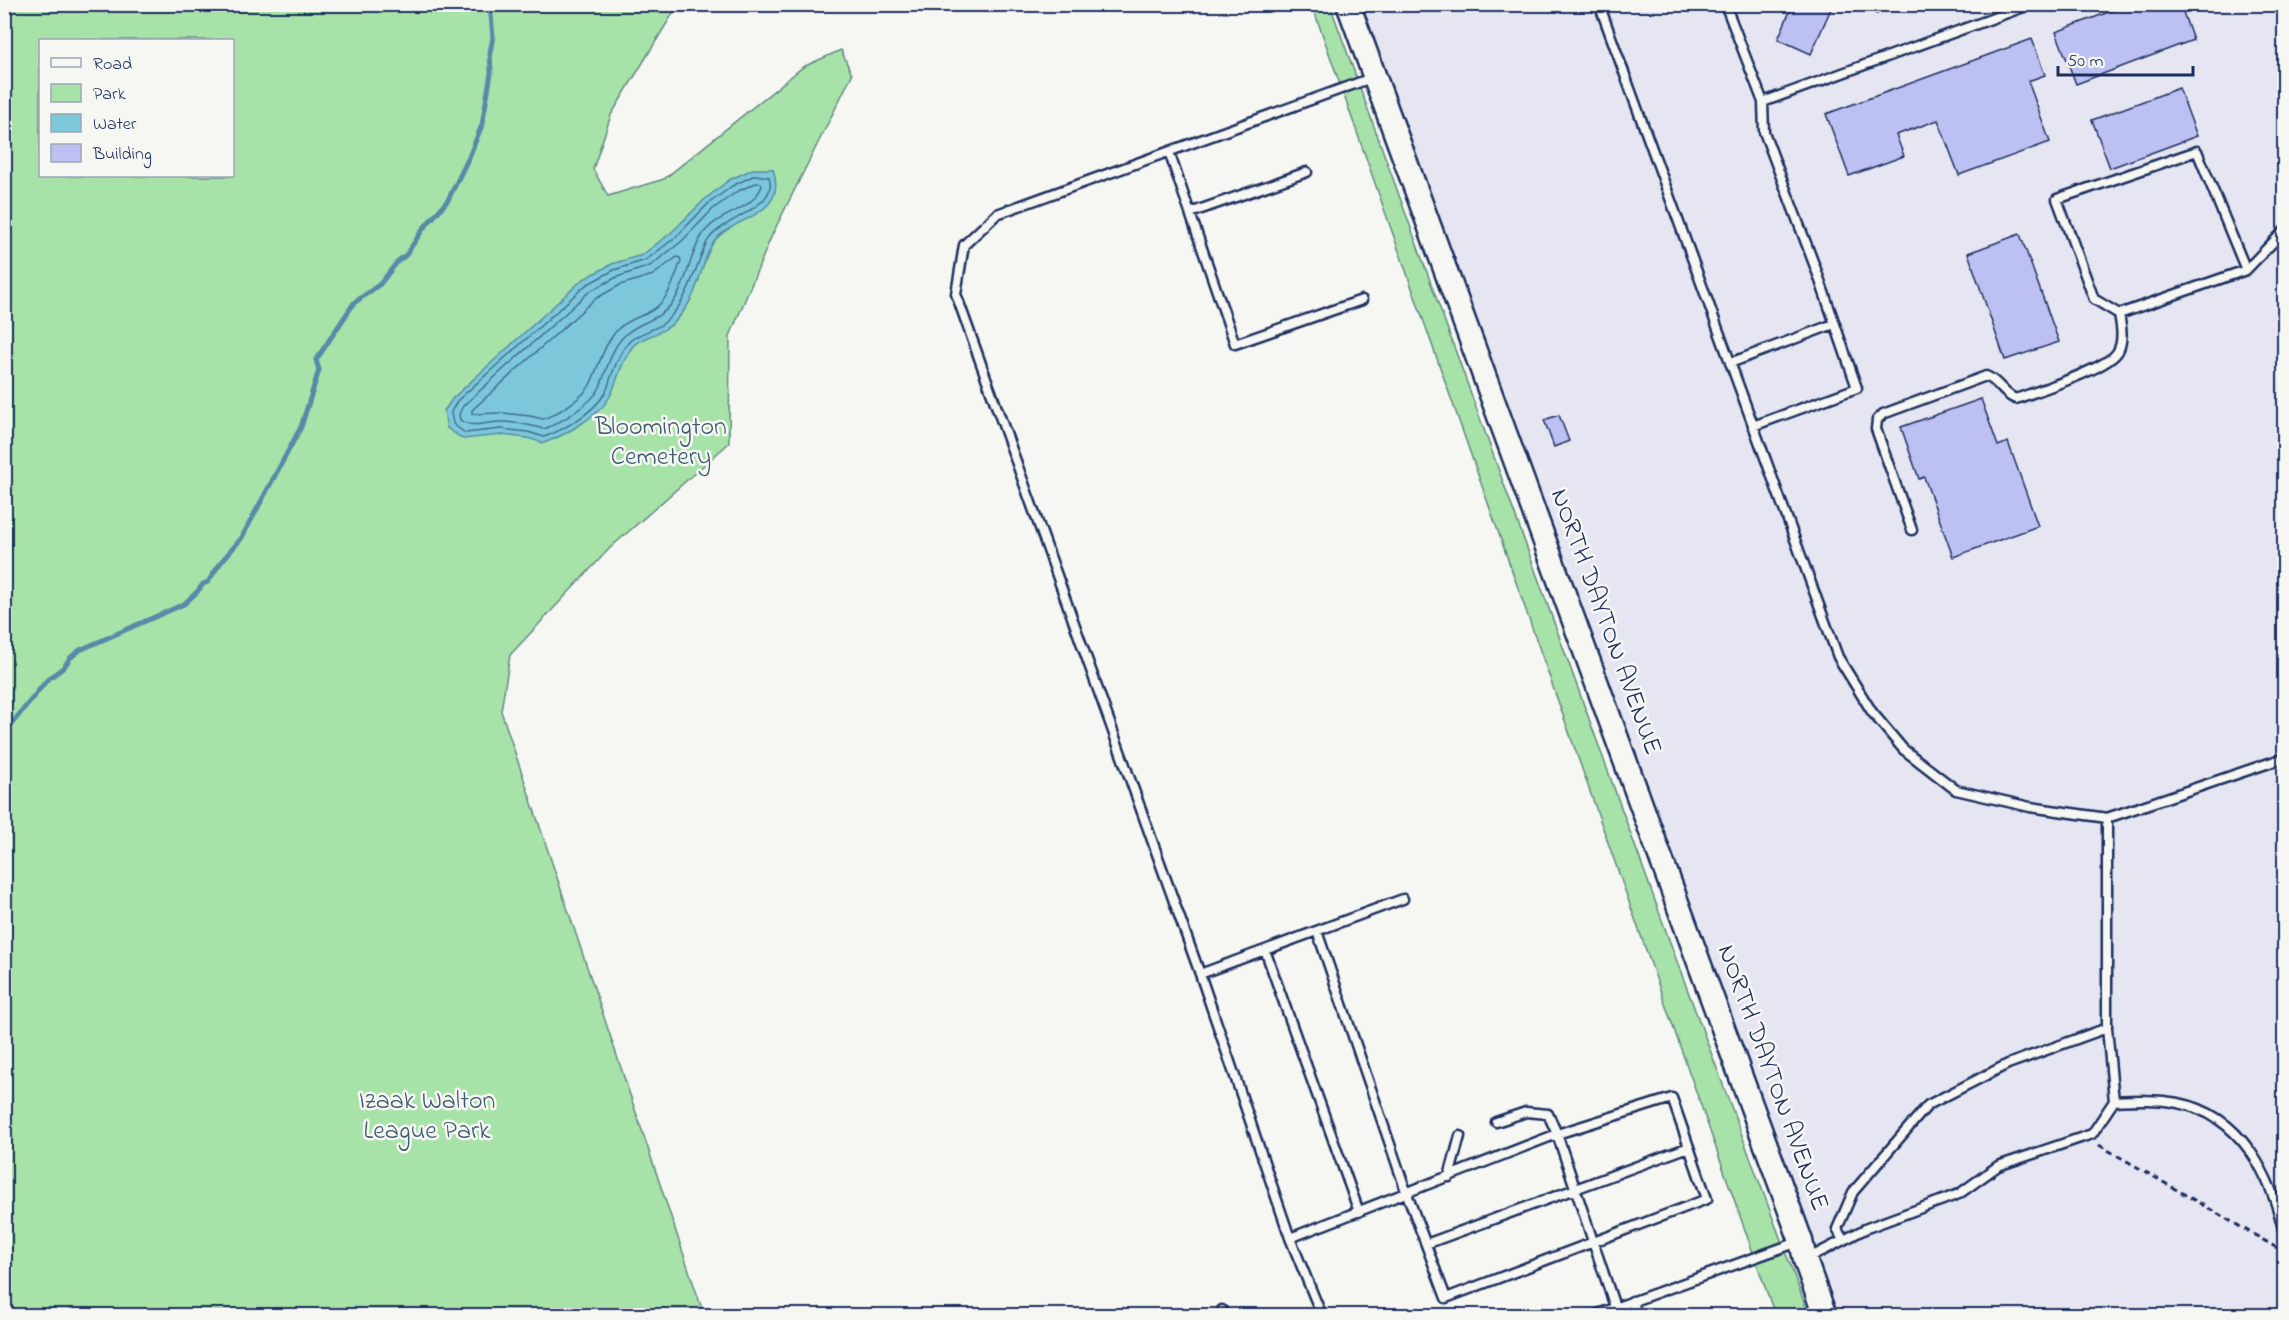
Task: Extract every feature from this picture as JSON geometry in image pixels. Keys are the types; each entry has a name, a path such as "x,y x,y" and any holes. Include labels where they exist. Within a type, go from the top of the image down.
{"main road":[{"name":"NORTH DAYTON AVENUE","path":"1348,4 1826,1316"}],"lane":[{"path":"1599,4 1838,657 1872,712 1903,749 1956,790 2030,807 2107,818 2284,758"},
{"path":"1725,4 1764,102 1764,132 1857,388 1753,426"},
{"path":"1764,102 2032,4"},
{"path":"1322,1316 1290,1238 1200,975 956,294 964,245 997,214 1374,77"},
{"path":"2119,314 2094,299 2056,198 2197,151 2246,270"},
{"path":"1169,152 1235,344 1362,300"},
{"path":"1190,213 1307,172"},
{"path":"2119,314 2246,270 2284,231"},
{"path":"1912,530 1876,429 1876,420 1883,414 1986,376 1995,380 2008,397 2016,399 2096,368 2111,361 2118,353 2121,344 2119,314"},
{"path":"1730,363 1834,324"},
{"path":"1592,1316 1632,1301 1843,1240 1867,1228 1959,1194 1998,1167 2092,1134 2114,1101 2107,1028 2107,818"},
{"path":"1200,975 1403,899"},
{"path":"1290,1238 1407,1194 1557,1134 1672,1098 1707,1199 1446,1298 1407,1194 1317,931"},
{"path":"1264,951 1359,1212"},
{"path":"1843,1240 1837,1229 1853,1192 1928,1105 2008,1064 2107,1028"},
{"path":"2114,1101 2142,1100 2180,1103 2215,1116 2246,1143 2266,1177 2279,1210 2284,1234"},
{"path":"1496,1122 1526,1112 1548,1114 1557,1134 1615,1307"},
{"path":"1449,1177 1460,1136"},
{"path":"1426,1244 1689,1147"},
{"path":"1632,1301 1638,1316"}],"path":[{"path":"2089,1135 2096,1143 2284,1252"}],"shaded area":[{"path":"1361,5 2284,5 2284,1315 1838,1315"}],"green space":[{"path":"5,5 685,5 673,13 611,115 593,169 608,196 664,179 803,67 841,50 852,75 772,235 730,336 729,443 610,548 510,655 501,711 704,1315 5,1316"},
{"path":"1312,5 1330,5 1679,967 1809,1315 1775,1315"}],"water":[{"path":"753,169 773,169 776,185 773,197 766,207 722,234 713,243 695,291 685,309 668,327 633,346 610,396 599,410 571,430 544,443 527,438 501,435 463,439 447,428 444,411 453,398 582,280 612,264 642,255 672,232 704,200 729,180"}],"building":[{"path":"1793,4 1833,4 1811,54 1778,39"},
{"path":"1855,4 1882,4 1877,14"},
{"path":"2130,4 2180,4 2193,40 2076,84 2056,32"},
{"path":"2032,39 2045,75 2028,81 2050,142 1959,175 1938,120 1896,135 1904,156 1849,176 1826,114"},
{"path":"2179,88 2197,136 2110,168 2092,120"},
{"path":"2020,234 2059,342 2005,360 1968,253"},
{"path":"1981,399 1998,446 2008,442 2038,526 1953,557 1924,477 1919,479 1901,427"},
{"path":"1559,415 1569,441 1554,447 1544,420"}],"waterway":[{"path":"4,729 10,726 47,680 64,667 80,650 184,604 203,584 208,582 221,562 241,539 301,427 319,370 316,360 354,303 380,284 398,261 406,255 423,229 448,200 469,157 482,125 491,73 490,52 493,37 490,4"}],"park label":[{"name":"Bloomington Cemetery","path":"661,442"},
{"name":"Izaak Walton League Park","path":"427,1117"}]}
